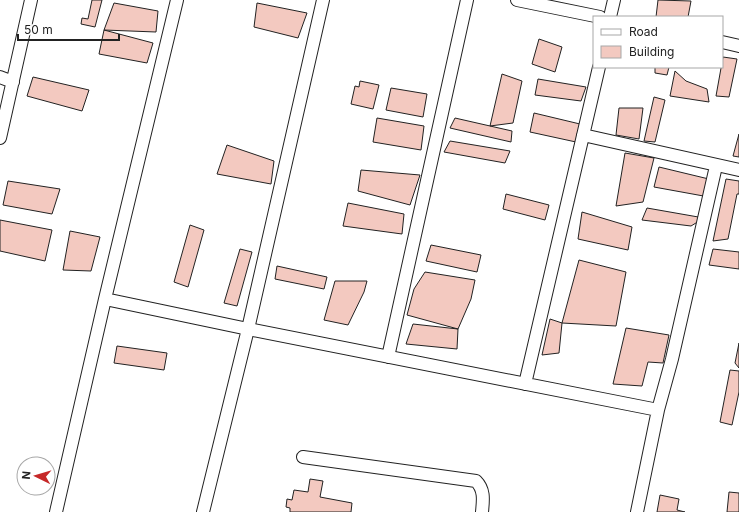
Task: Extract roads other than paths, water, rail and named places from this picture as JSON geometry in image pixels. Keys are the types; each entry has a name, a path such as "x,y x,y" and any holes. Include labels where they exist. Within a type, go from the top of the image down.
{"street":[{"path":"0,138 31,0"},
{"path":"56,512 104,299 177,0"},
{"path":"203,512 248,329 323,0"},
{"path":"388,357 467,0"},
{"path":"517,0 595,16"},
{"path":"610,16 614,0"},
{"path":"723,42 739,46"},
{"path":"525,384 599,68"},
{"path":"0,77 13,82"},
{"path":"583,135 739,170"},
{"path":"637,512 658,410 672,359 716,166"},
{"path":"104,299 658,410"},
{"path":"303,457 476,481 480,485 483,495 482,512"}]}
